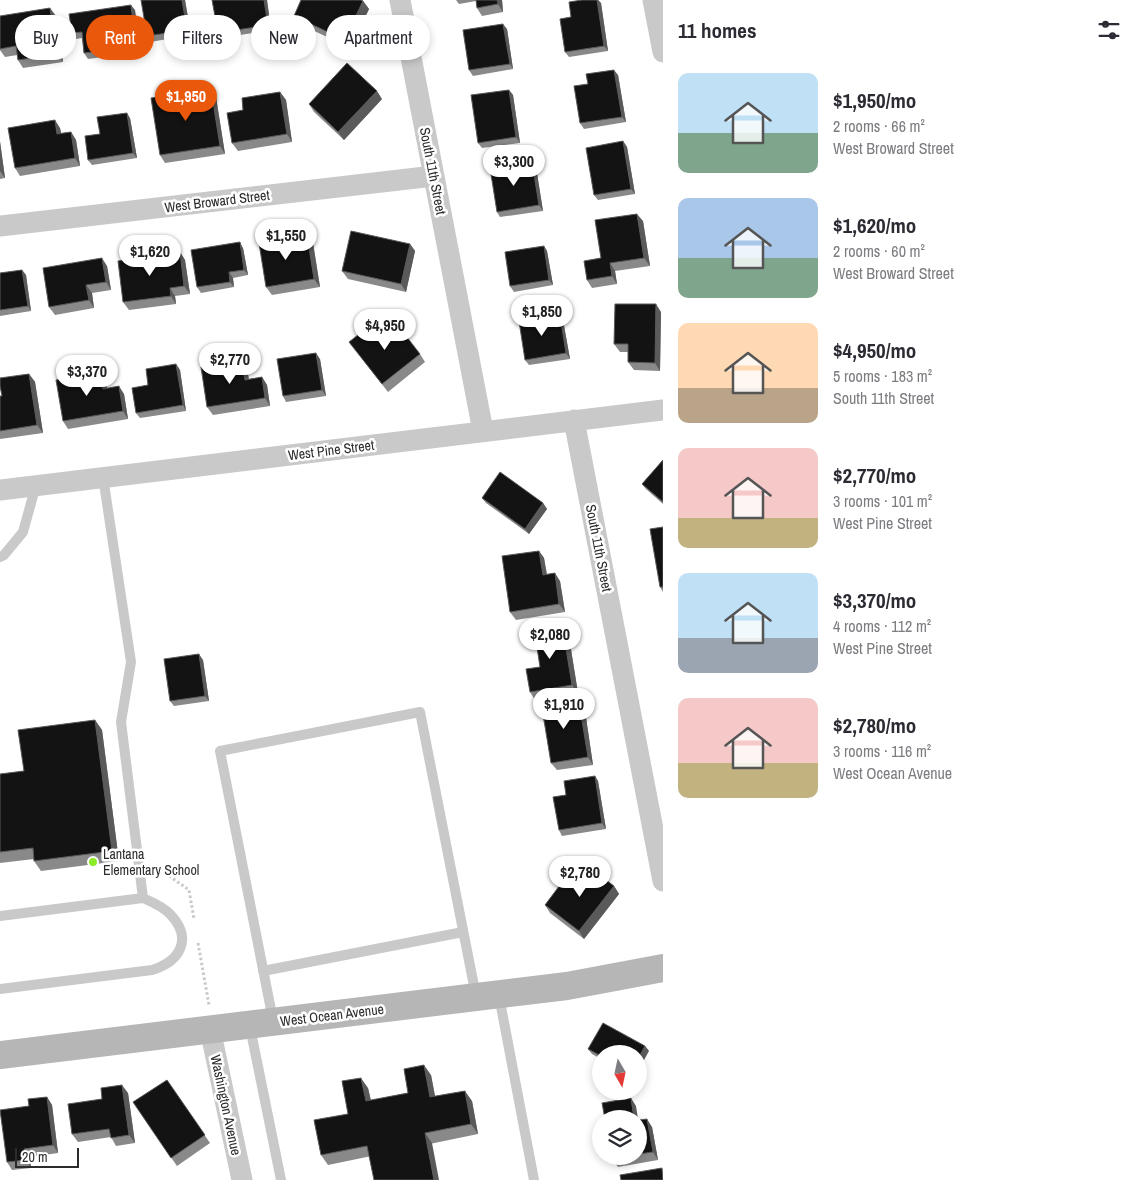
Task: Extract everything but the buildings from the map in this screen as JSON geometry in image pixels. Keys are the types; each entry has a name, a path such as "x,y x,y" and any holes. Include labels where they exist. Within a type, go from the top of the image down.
{"street":[{"name":"South 11th Street","path":"400,0 483,431"},
{"path":"653,0 663,52"},
{"name":"West Broward Street","path":"0,226 434,176"},
{"name":"West Pine Street","path":"0,490 663,410"},
{"name":"South 11th Street","path":"574,420 663,881"},
{"name":"West Ocean Avenue","path":"0,1056 566,986 663,968"},
{"name":"Washington Avenue","path":"210,1029 242,1180"}],"lane":[{"path":"103,477 131,662 121,722 143,898"},
{"path":"0,557 4,556 23,532 36,485"},
{"path":"281,1180 261,1023 263,971 220,751 420,712 463,932 487,996 534,1180"},
{"path":"0,916 143,898 159,905 170,914 179,928 182,940 180,952 165,966 152,970 0,989"},
{"path":"263,971 463,932"}],"place":[{"name":"Lantana Elementary School","path":"93,862"}]}
